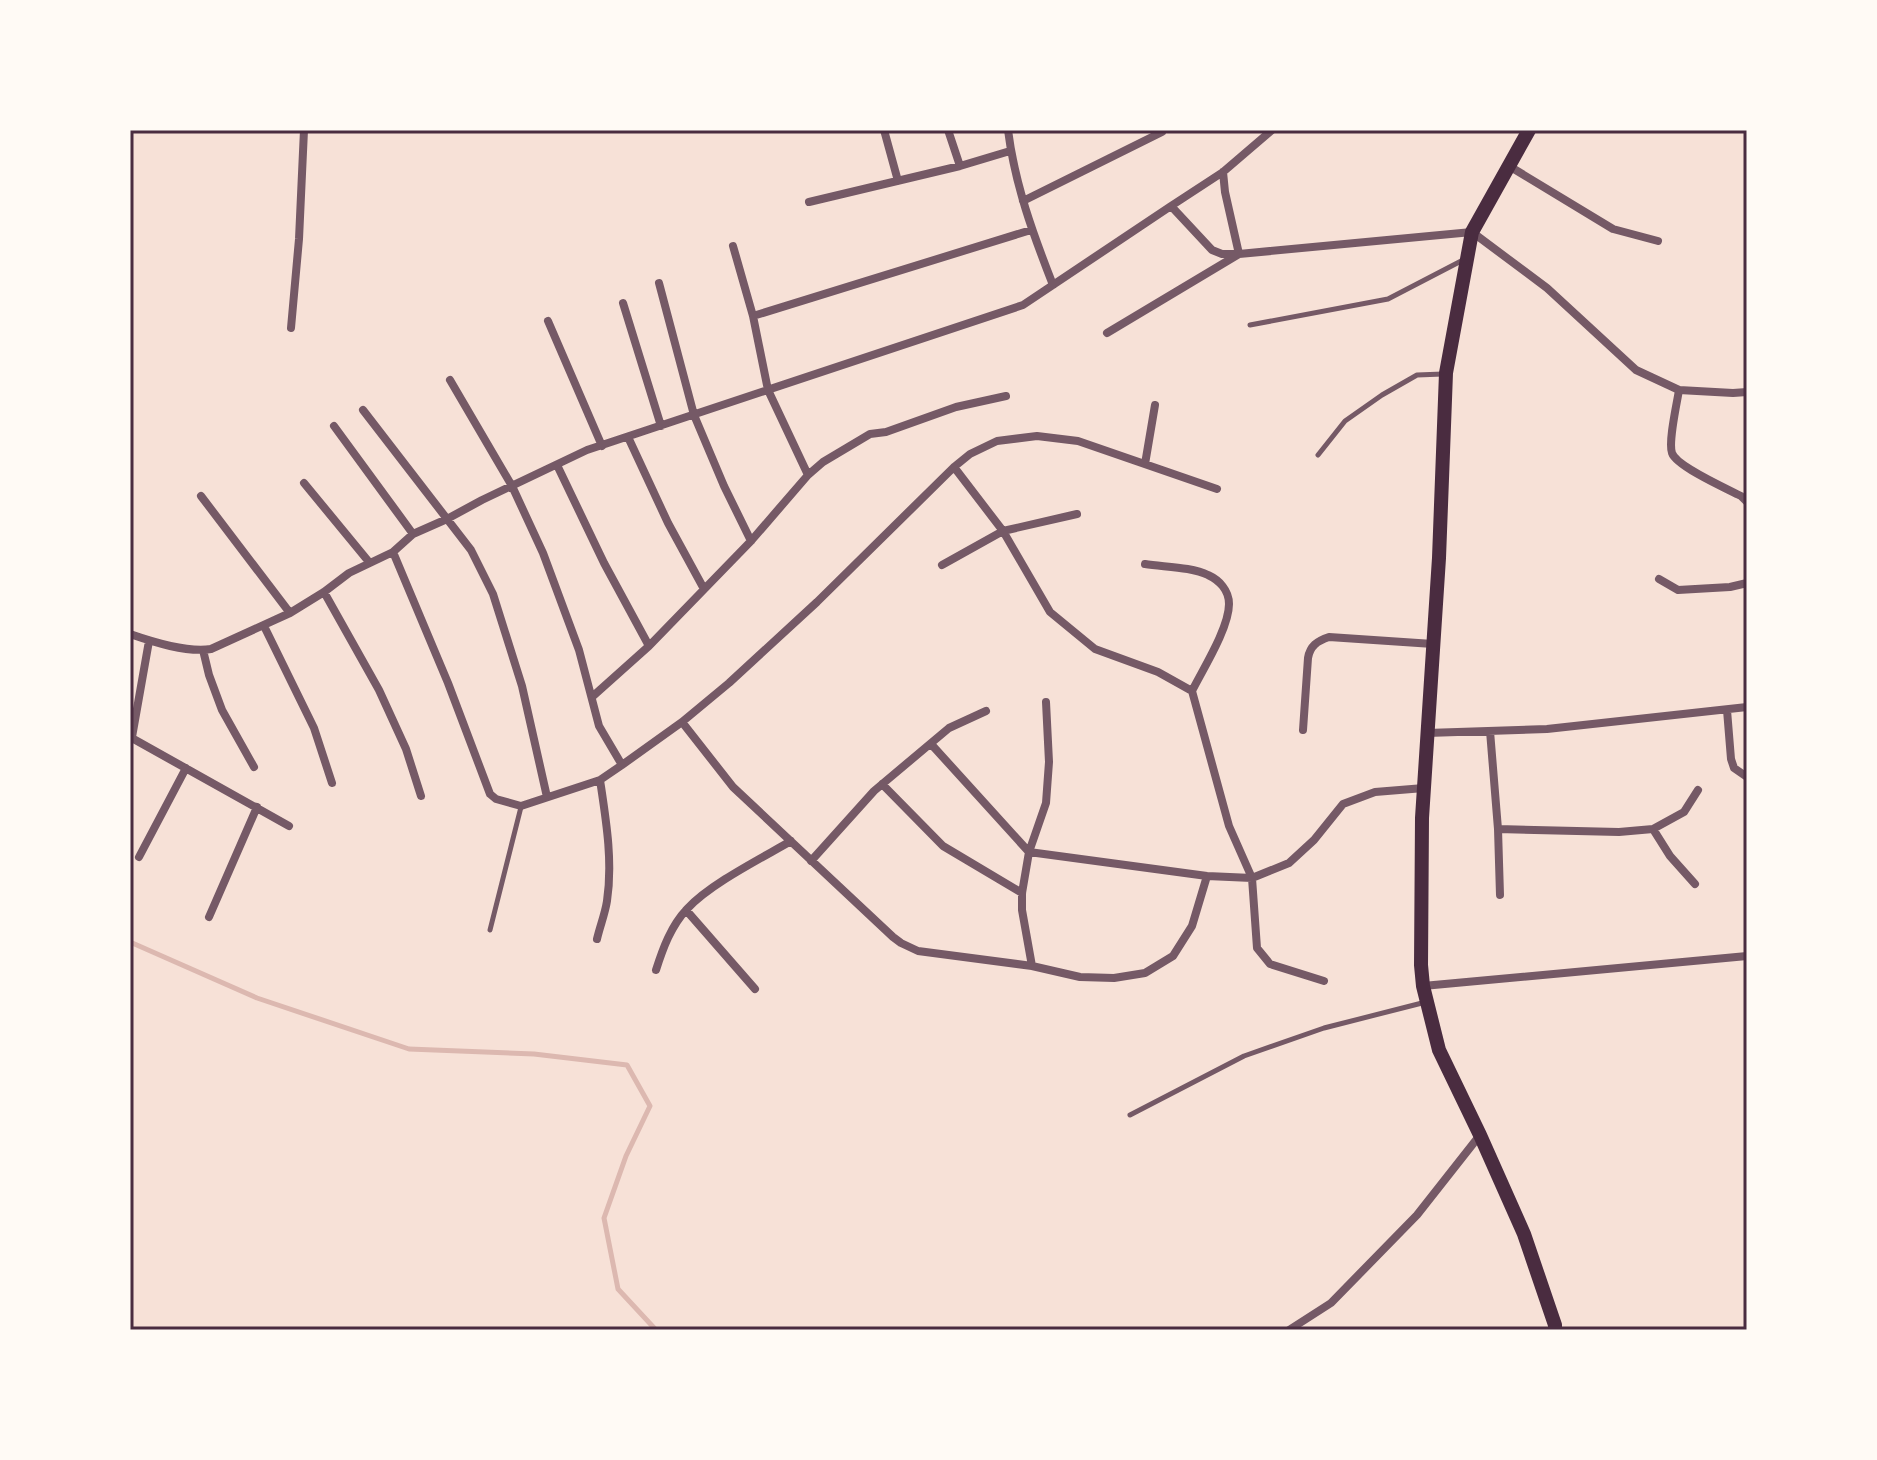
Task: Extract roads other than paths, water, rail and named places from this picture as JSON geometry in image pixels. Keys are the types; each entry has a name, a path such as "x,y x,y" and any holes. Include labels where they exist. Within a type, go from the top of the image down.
{"main road":[{"path":"1529,130 1472,232 1446,373 1439,558 1422,818 1421,965 1439,1050 1524,1234 1555,1330"}],"street":[{"path":"291,328 304,130"},
{"path":"884,130 898,181"},
{"path":"948,130 960,166"},
{"path":"1008,130 1010,151 1031,230 1053,285"},
{"path":"130,634 149,641 211,649 290,613 349,573 393,552 413,534 557,465 628,437 1023,305 1223,172 1272,130"},
{"path":"1023,201 1162,132"},
{"path":"809,202 1010,151"},
{"path":"1509,166 1613,229 1658,241"},
{"path":"1223,172 1239,254"},
{"path":"1171,206 1212,250 1222,254 1472,232 1547,288 1636,370 1679,390 1747,392"},
{"path":"753,316 1031,230"},
{"path":"733,246 753,316 768,390 808,475"},
{"path":"1107,333 1239,254"},
{"path":"659,283 694,415 751,541"},
{"path":"623,303 661,426"},
{"path":"548,321 602,446"},
{"path":"450,380 512,486 543,553 579,650 599,726 622,765"},
{"path":"1679,390 1672,453 1679,463 1747,502"},
{"path":"592,697 649,646 823,462 870,434 886,432 956,407 1006,396"},
{"path":"1145,464 1155,405"},
{"path":"363,410 471,550 493,594 522,686 547,797"},
{"path":"334,426 413,534"},
{"path":"393,552 490,794 496,799 521,806 600,780 682,722 817,602 954,467 970,454 997,441 1037,436 1078,441 1217,489"},
{"path":"628,437 668,523 704,589"},
{"path":"557,465 604,563 649,646"},
{"path":"954,467 1003,531 1050,612 1095,649 1158,672 1192,691"},
{"path":"304,483 369,562"},
{"path":"201,496 290,613"},
{"path":"942,565 1003,531 1077,514"},
{"path":"1145,564 1205,573 1218,580 1226,592 1229,604 1227,617 1192,691 1229,826 1252,878 1257,948 1270,964 1324,981"},
{"path":"1659,579 1678,590 1747,583"},
{"path":"324,592 379,690 406,749 421,796"},
{"path":"264,626 314,728 332,783"},
{"path":"1303,730 1309,651 1320,640 1329,637 1433,644"},
{"path":"149,641 131,737 289,826"},
{"path":"203,650 222,710 254,767"},
{"path":"1032,966 1022,893 1029,852 1046,803 1049,762 1046,702"},
{"path":"1427,733 1547,729 1747,707"},
{"path":"1727,710 1731,759 1734,768 1747,777"},
{"path":"811,861 882,784 949,728 986,711"},
{"path":"682,722 733,787 901,943 918,951 1032,966 1080,977 1114,978 1145,973 1173,956 1192,926 1207,876"},
{"path":"1490,731 1500,895"},
{"path":"931,744 1029,852 1207,876 1252,878 1289,863 1314,840 1343,804 1375,792 1424,788"},
{"path":"139,857 186,768"},
{"path":"597,939 607,900 608,864 608,833 600,780"},
{"path":"882,784 943,846 1022,893"},
{"path":"1498,829 1619,832 1653,829 1684,812 1698,790"},
{"path":"209,917 257,807"},
{"path":"1653,829 1670,856 1695,884"},
{"path":"656,970 665,942 686,910 709,890 791,841"},
{"path":"686,910 755,989"},
{"path":"1423,986 1747,956"},
{"path":"1289,1330 1331,1303 1353,1281 1417,1215 1480,1135"}],"lane":[{"path":"1250,325 1388,299 1466,259"},
{"path":"1318,455 1345,421 1382,395 1417,375 1446,373"},
{"path":"490,930 521,806"},
{"path":"1130,1115 1244,1056 1324,1028 1427,1002"}],"waterway":[{"path":"130,942 257,998 409,1049 534,1054 627,1065 650,1106 626,1156 604,1218 618,1289 656,1330"}]}
